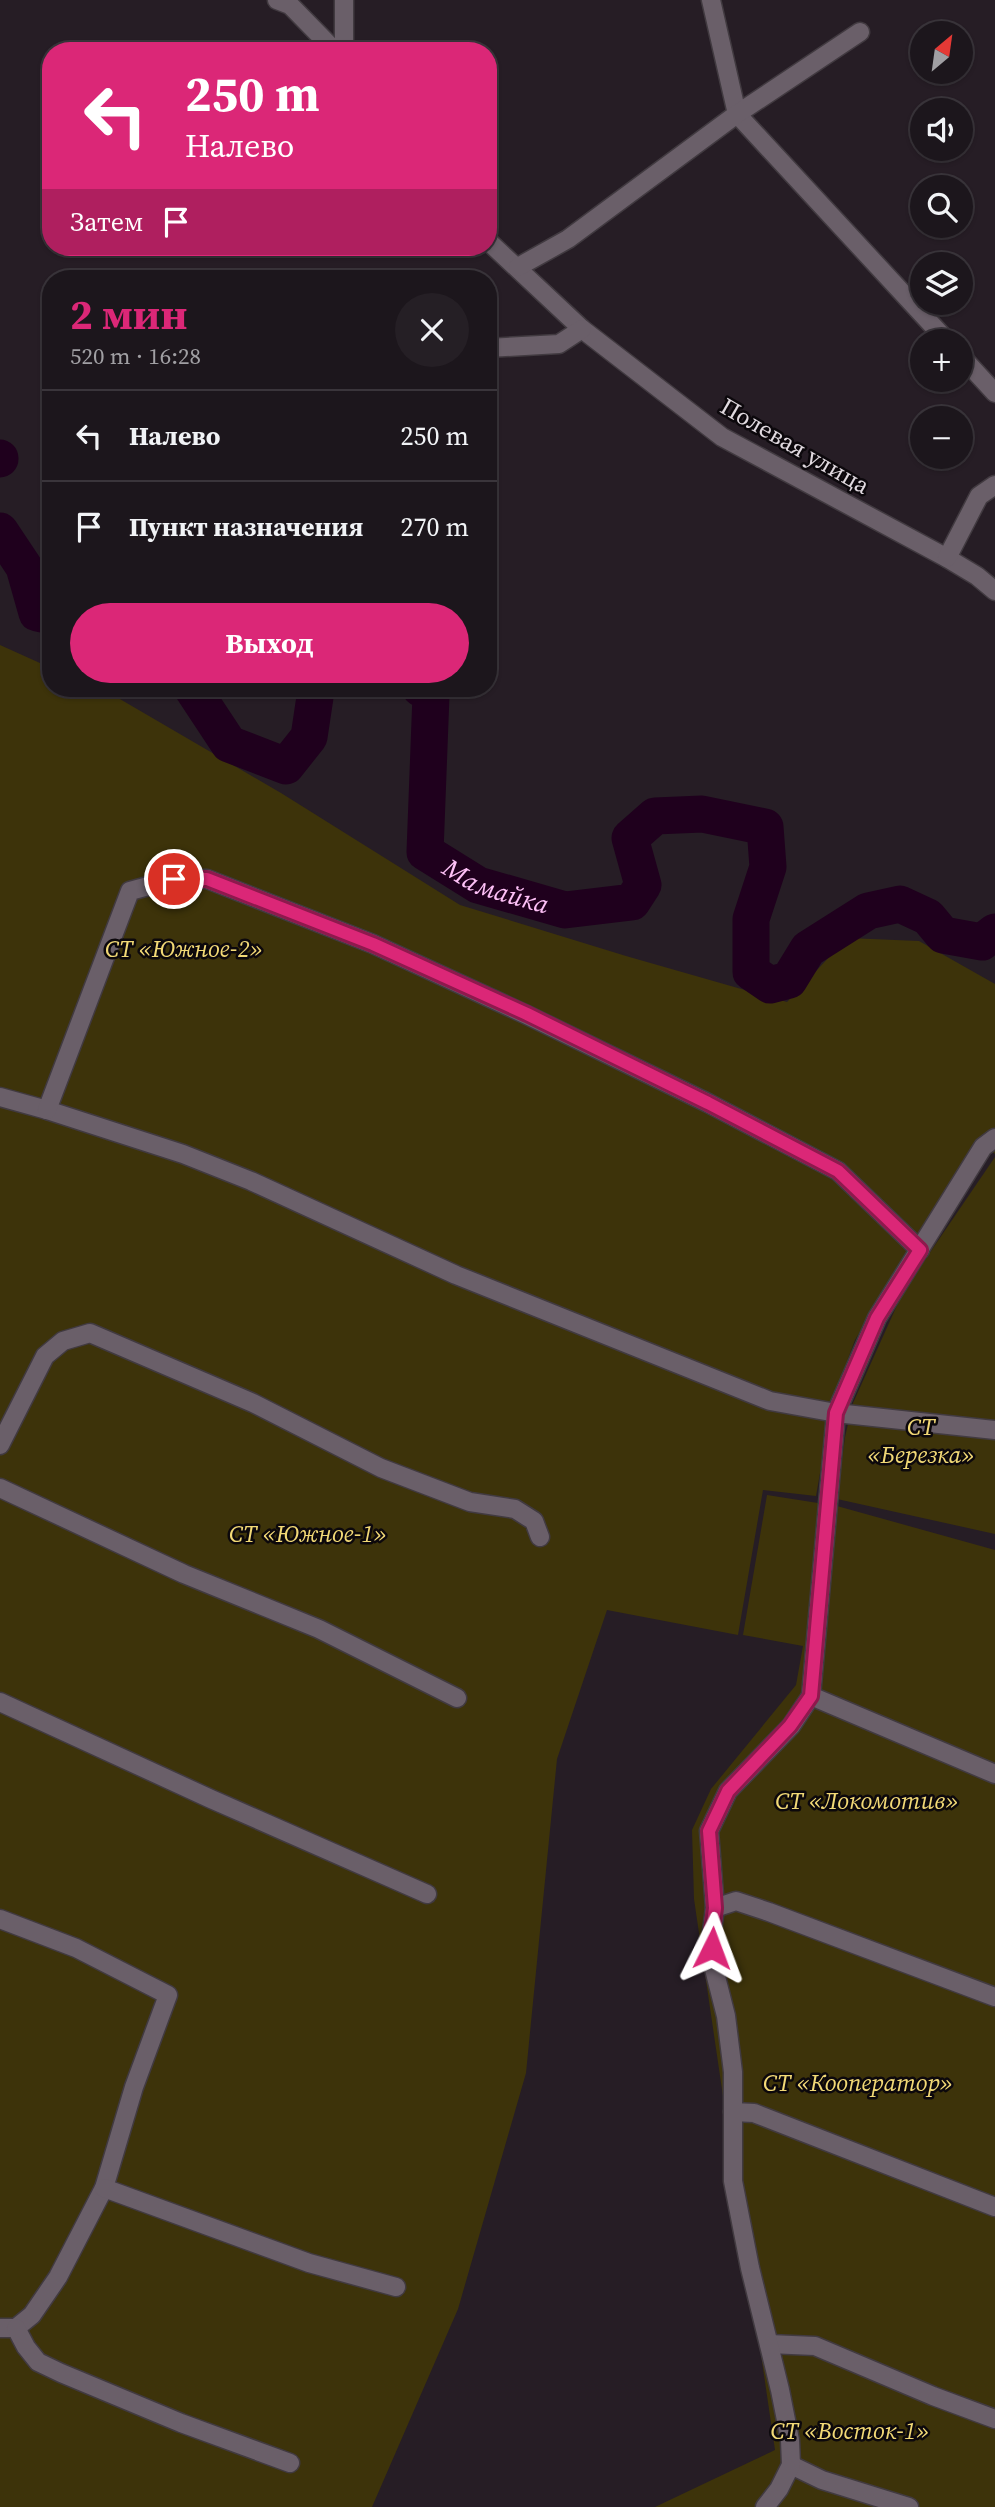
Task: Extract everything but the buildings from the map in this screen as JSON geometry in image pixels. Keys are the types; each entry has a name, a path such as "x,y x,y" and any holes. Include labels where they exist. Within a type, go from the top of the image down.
{"street":[{"path":"344,0 344,42"},
{"path":"711,0 737,114 936,329"},
{"path":"288,2 326,42"},
{"path":"518,267 568,239 737,114 860,32"},
{"name":"Полевая улица","path":"497,249 582,329 722,437 947,558 977,576 995,591"},
{"path":"497,347 559,344 582,329"},
{"path":"973,369 995,393"},
{"path":"947,558 979,496 995,485"},
{"path":"47,1110 130,891 174,879 207,879 373,944 516,1009 708,1103 838,1171 920,1250"},
{"path":"0,1097 183,1154 251,1181 456,1275 770,1401 836,1413 995,1430"},
{"path":"765,2507 779,2489 791,2465 790,2440 733,2181 733,2073 726,2016 713,1965 712,1931 715,1908 709,1831 728,1791 790,1726 811,1696 836,1413 877,1318 983,1147 995,1138"},
{"path":"0,1446 45,1356 63,1341 90,1333 253,1403 381,1468 470,1502 515,1509 534,1521 540,1537"},
{"path":"0,1488 184,1574 318,1629 457,1698"},
{"path":"811,1696 995,1774"},
{"path":"0,1702 427,1894"},
{"path":"715,1908 736,1901 995,1997"},
{"path":"0,1920 76,1948 168,1995 134,2087 104,2188 58,2277 32,2315 8,2328 38,2362 181,2423 290,2463"},
{"path":"733,2112 754,2113 995,2207"},
{"path":"104,2188 309,2263 396,2287"},
{"path":"769,2344 815,2346 995,2419"},
{"path":"791,2465 822,2480 909,2507"}],"green space":[{"name":"СТ «Южное-1»","path":"0,645 42,664 42,697 116,697 281,793 460,905 787,1002 847,938 919,941 995,984 995,1154 978,1139 855,1340 833,1399 816,1496 763,1490 738,1635 607,1610 557,1759 526,2073 458,2309 372,2507 0,2507"},
{"name":"СТ «Березка»","path":"995,1157 995,1534 837,1499 845,1437 853,1403 903,1292"},
{"path":"767,1495 837,1506 995,1550 995,2507 655,2507 775,2450 694,1899 692,1830 711,1789 796,1685 803,1646 743,1635"}],"waterway":[{"name":"Мамайка","path":"0,531 24,567 37,613 42,614"},
{"name":"Мамайка","path":"198,697 229,744 286,766 309,737 315,697"},
{"name":"Мамайка","path":"431,697 425,852 478,885 565,910 632,902 643,885 630,838 655,816 702,814 765,827 768,867 751,919 751,972 770,985 789,980 808,949 868,911 900,904 928,917 943,935 982,942 995,932"}],"route":[{"path":"174,879 207,879 373,944 527,1014 708,1103 838,1171 920,1250 877,1318 836,1413 811,1696 790,1726 728,1791 709,1831 715,1908 712,1948"}],"park label":[{"name":"СТ «Южное-2»","path":"184,949"},
{"name":"СТ «Локомотив»","path":"867,1801"},
{"name":"СТ «Кооператор»","path":"858,2083"},
{"name":"СТ «Восток-1»","path":"850,2431"}]}
